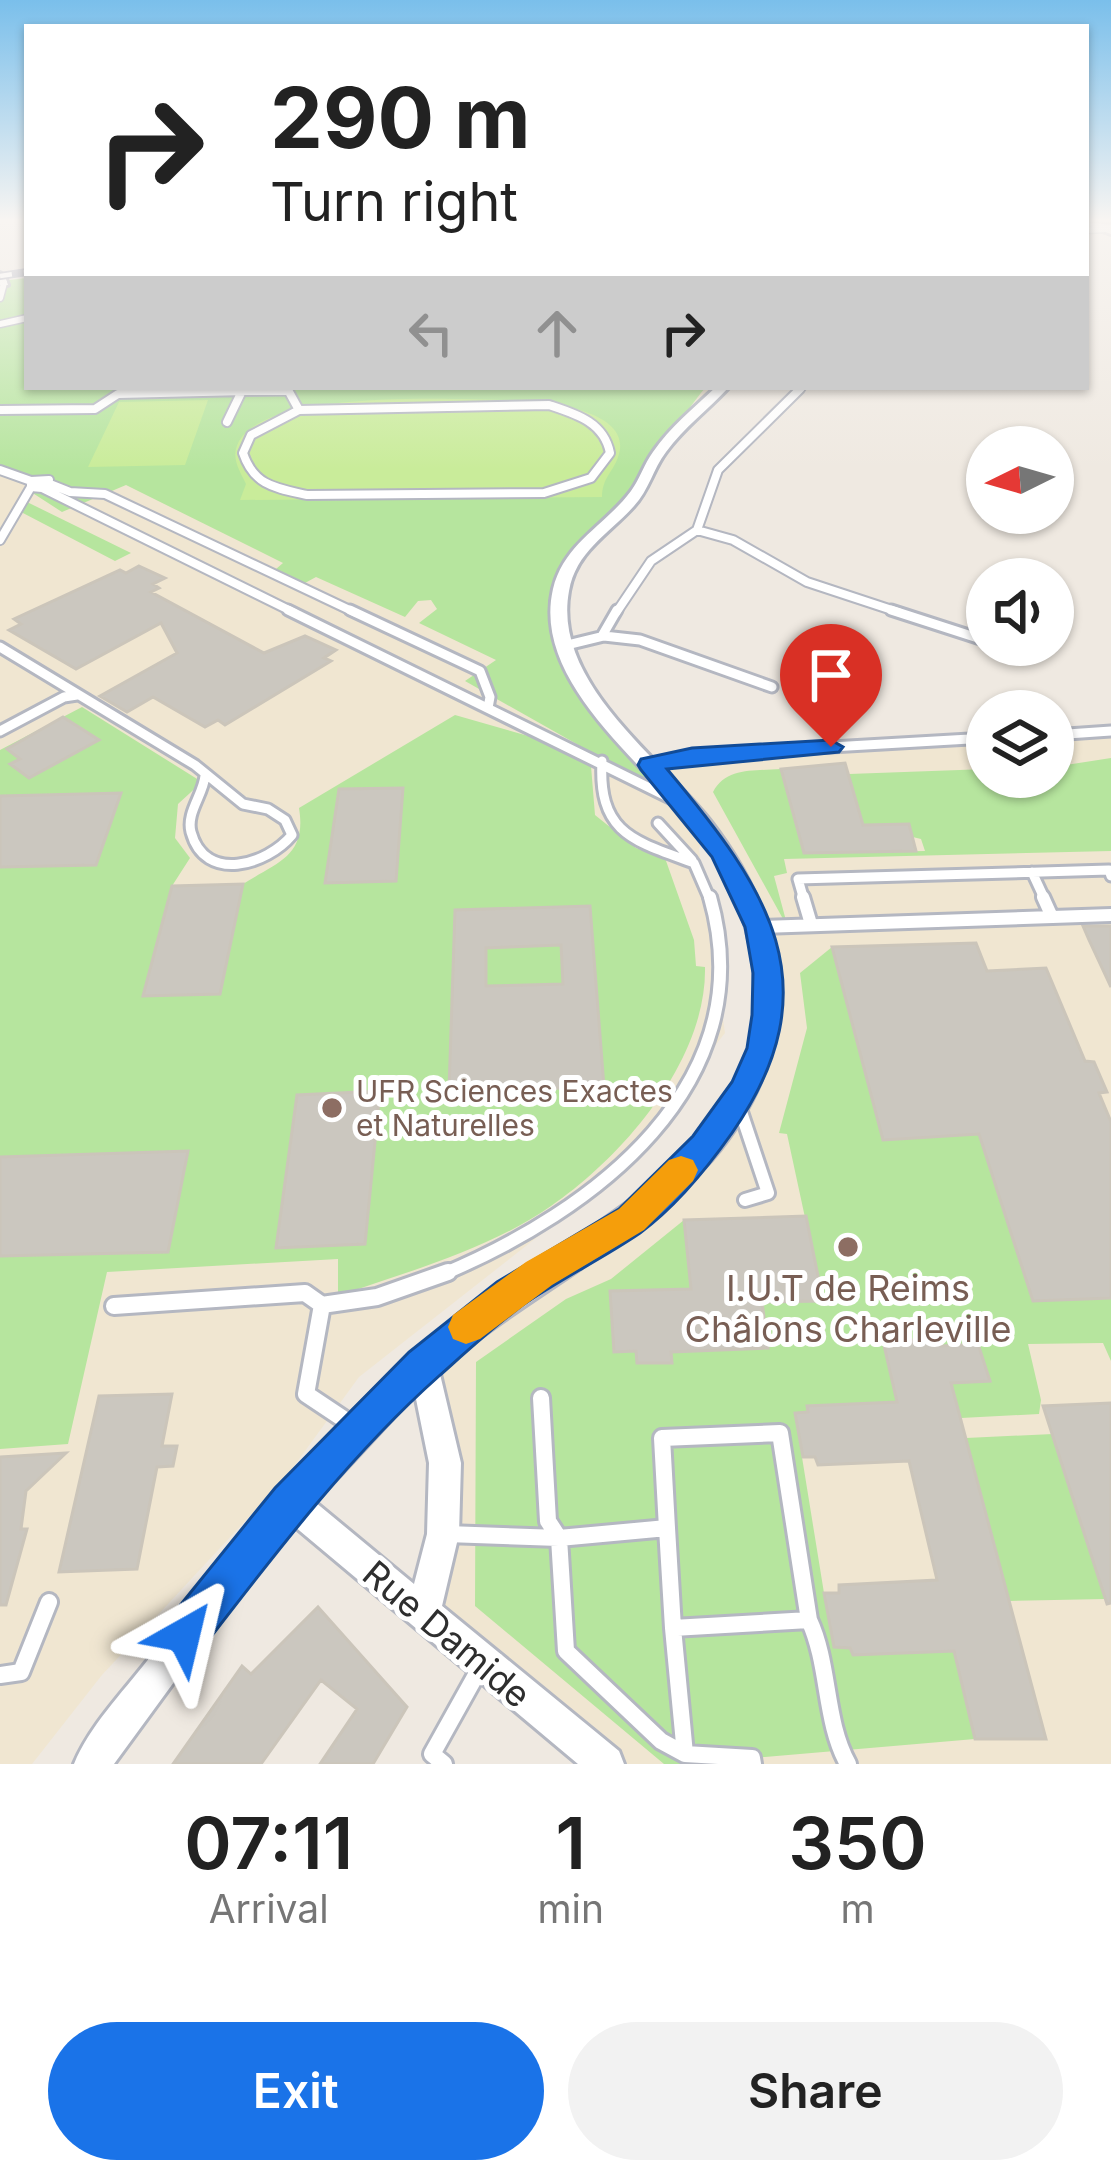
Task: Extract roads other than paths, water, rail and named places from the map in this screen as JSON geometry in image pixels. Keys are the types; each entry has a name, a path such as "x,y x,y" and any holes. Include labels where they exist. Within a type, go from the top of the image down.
{"street":[{"path":"92,1764 210,1601 290,1502 359,1430 481,1314 631,1220 704,1146 737,1103 762,1048 767,1015 768,973 759,927 738,878 690,808 595,703 567,645 561,590 585,540 633,498 667,442 720,390"},
{"path":"423,1365 445,1463 443,1534 424,1612"},
{"name":"Rue Damide","path":"290,1502 482,1666 606,1764"}],"lane":[{"path":"0,324 24,318"},
{"path":"0,410 95,409 118,394 288,390 299,410"},
{"path":"697,530 718,470 800,390"},
{"path":"227,422 242,392"},
{"path":"550,405 580,413 598,424 611,441 610,454 593,477 576,489 307,495 270,487 250,474 243,452 251,435 299,410 550,405"},
{"path":"0,470 70,492 105,494 480,671 490,697 488,708"},
{"path":"0,540 41,484 64,470"},
{"path":"41,484 690,808"},
{"path":"602,636 640,569 676,539 697,530 733,540 807,582 966,634"},
{"path":"567,645 584,645 602,636 632,638 772,687"},
{"path":"0,647 205,776 243,804 268,808 285,820 292,835 282,850 245,866 217,862 202,853 191,831 191,813 206,787 205,776"},
{"path":"0,731 64,697 77,695"},
{"path":"1074,734 1111,731"},
{"path":"650,765 692,755 966,739"},
{"path":"602,761 598,797 616,829 634,841 694,862"},
{"path":"114,1306 305,1293 322,1306 385,1296 458,1268 542,1222 622,1164 691,1082 705,1047 722,972 715,917 694,862 658,823"},
{"path":"1032,872 1052,917"},
{"path":"811,925 798,879 1110,872"},
{"path":"759,927 1111,915"},
{"path":"737,1103 768,1193 746,1200"},
{"path":"322,1306 306,1394 359,1430"},
{"path":"541,1398 548,1521 559,1538 566,1652 661,1741 685,1754 752,1757 753,1764"},
{"path":"685,1754 662,1438 780,1433 809,1620 819,1642 839,1748 848,1764"},
{"path":"443,1534 559,1538 668,1528"},
{"path":"0,1675 21,1672 49,1602"},
{"path":"673,1628 809,1620"},
{"path":"444,1764 432,1754 482,1666"}],"place":[{"name":"UFR Sciences Exactes et Naturelles","path":"332,1108"},
{"name":"I.U.T de Reims Châlons Charleville","path":"848,1247"}]}
